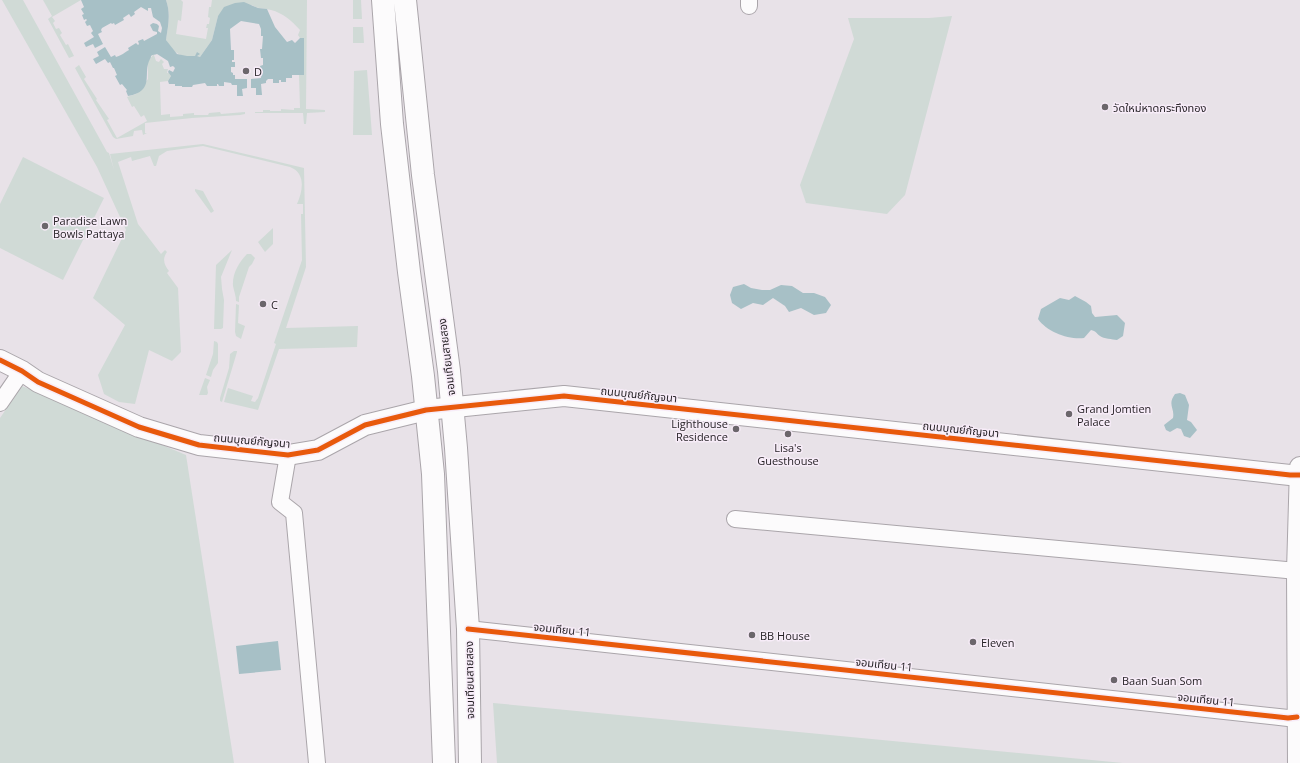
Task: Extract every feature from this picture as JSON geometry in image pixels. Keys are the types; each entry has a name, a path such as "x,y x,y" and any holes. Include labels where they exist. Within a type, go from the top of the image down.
{"main road":[{"path":"383,0 392,124 423,376 432,474 444,763"},
{"name":"จอมเทียนสายสอง","path":"405,0 423,175 449,371 456,448 468,629 470,763"}],"street":[{"name":"ถนนบุณย์กัญจนา","path":"0,360 22,371 38,382 139,427 199,445 288,455 318,450 365,425 426,410 564,396 1277,474 1300,475"},
{"path":"0,403 22,371"},
{"path":"288,455 280,502 294,513 317,763"},
{"path":"1298,763 1297,571 1300,467"},
{"path":"735,519 1297,571"},
{"path":"436,574 465,572"},
{"name":"จอมเทียน 11","path":"468,629 1280,717 1297,717"}],"shaded area":[{"path":"2,0 23,0 107,152 109,153 114,170 110,154 203,144 304,168 306,267 286,328 358,326 357,347 279,349 258,410 224,402 228,388 253,396 251,401 255,402 258,398 276,344 274,343 302,260 301,214 303,214 303,204 297,204 302,188 301,178 299,173 290,167 203,146 167,151 159,156 156,166 154,166 150,156 132,161 131,157 118,162 138,224 161,254 165,250 167,252 164,260 169,271 167,273 178,288 181,352 172,361 149,350 135,404 119,402 104,394 98,375 125,325 93,298 126,230 97,167"},
{"path":"43,0 81,0 52,17 55,21 53,23 56,29 59,28 62,33 60,35 66,45 68,44 74,56 69,58 48,19 52,16"},
{"path":"166,0 181,0 183,2 181,21 178,20 176,34 206,39 208,28 206,28 207,24 209,24 210,18 208,17 209,7 211,7 212,0 307,0 306,109 325,110 325,112 307,113 306,124 304,124 303,113 255,113 263,112 263,110 281,111 281,109 294,110 294,108 300,108 299,75 304,75 304,38 300,38 298,35 300,30 287,18 275,11 252,5 218,16 212,40 200,57 196,56 198,55 188,57 175,52 166,40 169,15"},
{"path":"353,0 361,0 362,19 353,19"},
{"path":"952,16 905,195 887,214 806,203 800,185 854,39 848,18 929,18"},
{"path":"353,27 363,27 364,43 353,43"},
{"path":"153,55 156,61 159,62 161,59 164,62 162,64 164,69 168,69 167,73 171,76 168,81 160,82 161,115 170,114 170,117 194,113 194,115 208,115 209,113 220,112 221,114 245,112 245,114 145,123 145,133 147,133 143,135 142,130 134,131 133,136 116,139 113,137 75,68 79,65 86,77 84,79 109,119 107,120 117,138 147,121 144,115 141,117 134,106 132,107 127,97 136,94 148,79 148,61"},
{"path":"367,70 372,135 353,135 354,71"},
{"name":"Paradise Lawn Bowls Pattaya","path":"23,157 104,198 63,280 0,248 0,204"},
{"path":"195,189 203,191 214,211 211,213"},
{"path":"273,228 273,244 265,252 258,242"},
{"path":"232,250 221,277 224,300 223,328 214,329 216,265"},
{"path":"247,254 251,254 255,258 249,267 239,297 239,302 236,301 233,282 239,264"},
{"path":"236,304 239,305 238,323 245,326 241,339 236,336 235,332"},
{"path":"214,341 218,344 218,363 213,370 211,377 206,375 213,354"},
{"path":"234,351 237,352 222,402 220,401 220,398 229,368 230,354"},
{"path":"205,378 210,380 207,387 208,393 207,395 199,395"},
{"path":"22,386 186,455 234,763 0,763 0,418"},
{"path":"493,703 1123,763 497,763"}],"water":[{"path":"81,0 166,0 169,15 166,40 177,54 195,56 197,52 200,54 197,56 200,57 212,40 218,16 224,7 235,3 244,2 258,8 267,9 275,27 287,42 292,40 295,43 300,38 304,38 304,75 292,75 292,78 286,78 286,82 281,82 281,80 279,80 279,83 273,83 273,79 268,79 266,83 261,84 262,95 256,95 256,88 251,88 251,79 261,78 261,73 263,73 260,66 263,65 263,58 261,58 260,49 262,49 263,36 261,36 259,24 241,21 230,29 231,50 234,50 234,60 232,60 232,62 235,62 235,67 231,67 231,72 235,75 235,79 247,79 247,88 242,89 243,96 237,96 237,85 232,85 231,83 224,82 224,86 219,86 217,84 217,86 207,86 205,83 193,85 192,87 182,87 175,86 175,84 169,84 168,81 171,76 168,72 169,70 173,72 175,68 173,66 170,67 168,61 157,54 151,56 148,64 145,86 137,94 128,96 127,90 122,84 120,85 115,76 117,75 110,62 108,63 105,59 96,64 93,59 99,56 97,52 105,47 111,57 115,55 116,57 129,50 128,48 136,43 138,45 138,41 143,39 144,41 157,34 157,32 153,31 150,25 153,23 159,26 158,31 161,33 162,28 160,22 153,17 151,8 148,8 148,11 141,7 134,12 135,14 131,17 129,14 123,18 124,20 115,25 114,23 111,23 102,28 102,32 98,34 103,44 95,48 93,44 86,47 84,43 94,37 91,33 93,31 90,25 87,26 85,22 87,20 84,20 82,15 84,14 81,9 84,7"},
{"path":"744,284 751,288 762,290 770,290 781,285 792,286 803,293 814,293 825,297 831,305 826,313 814,315 801,308 789,312 785,306 773,298 763,305 753,303 741,309 732,303 730,295 733,287"},
{"path":"1075,296 1091,306 1092,313 1095,317 1117,315 1125,323 1123,336 1117,340 1106,338 1091,330 1084,338 1072,338 1047,328 1038,319 1041,309 1060,298 1069,300"},
{"path":"1180,393 1185,395 1189,405 1187,420 1191,422 1197,430 1190,438 1184,436 1181,429 1177,428 1170,432 1166,430 1164,425 1173,418 1171,404 1175,394"},
{"path":"278,641 281,670 239,674 236,646"}],"cycle path":[{"path":"0,360 22,371 38,382 139,427 199,445 288,455 318,450 365,425 426,410 564,396 1300,475"},
{"path":"468,629 1288,718 1297,717"}],"place":[{"name":"D","path":"246,71"},
{"name":"วัดใหม่หาดกระทึงทอง","path":"1105,107"},
{"name":"Paradise Lawn Bowls Pattaya","path":"45,226"},
{"name":"C","path":"263,304"},
{"name":"Grand Jomtien Palace","path":"1069,414"},
{"name":"Lighthouse Residence","path":"736,429"},
{"name":"Lisa's Guesthouse","path":"788,434"},
{"name":"BB House","path":"752,635"},
{"name":"Eleven","path":"973,642"},
{"name":"Baan Suan Som","path":"1114,680"}]}
